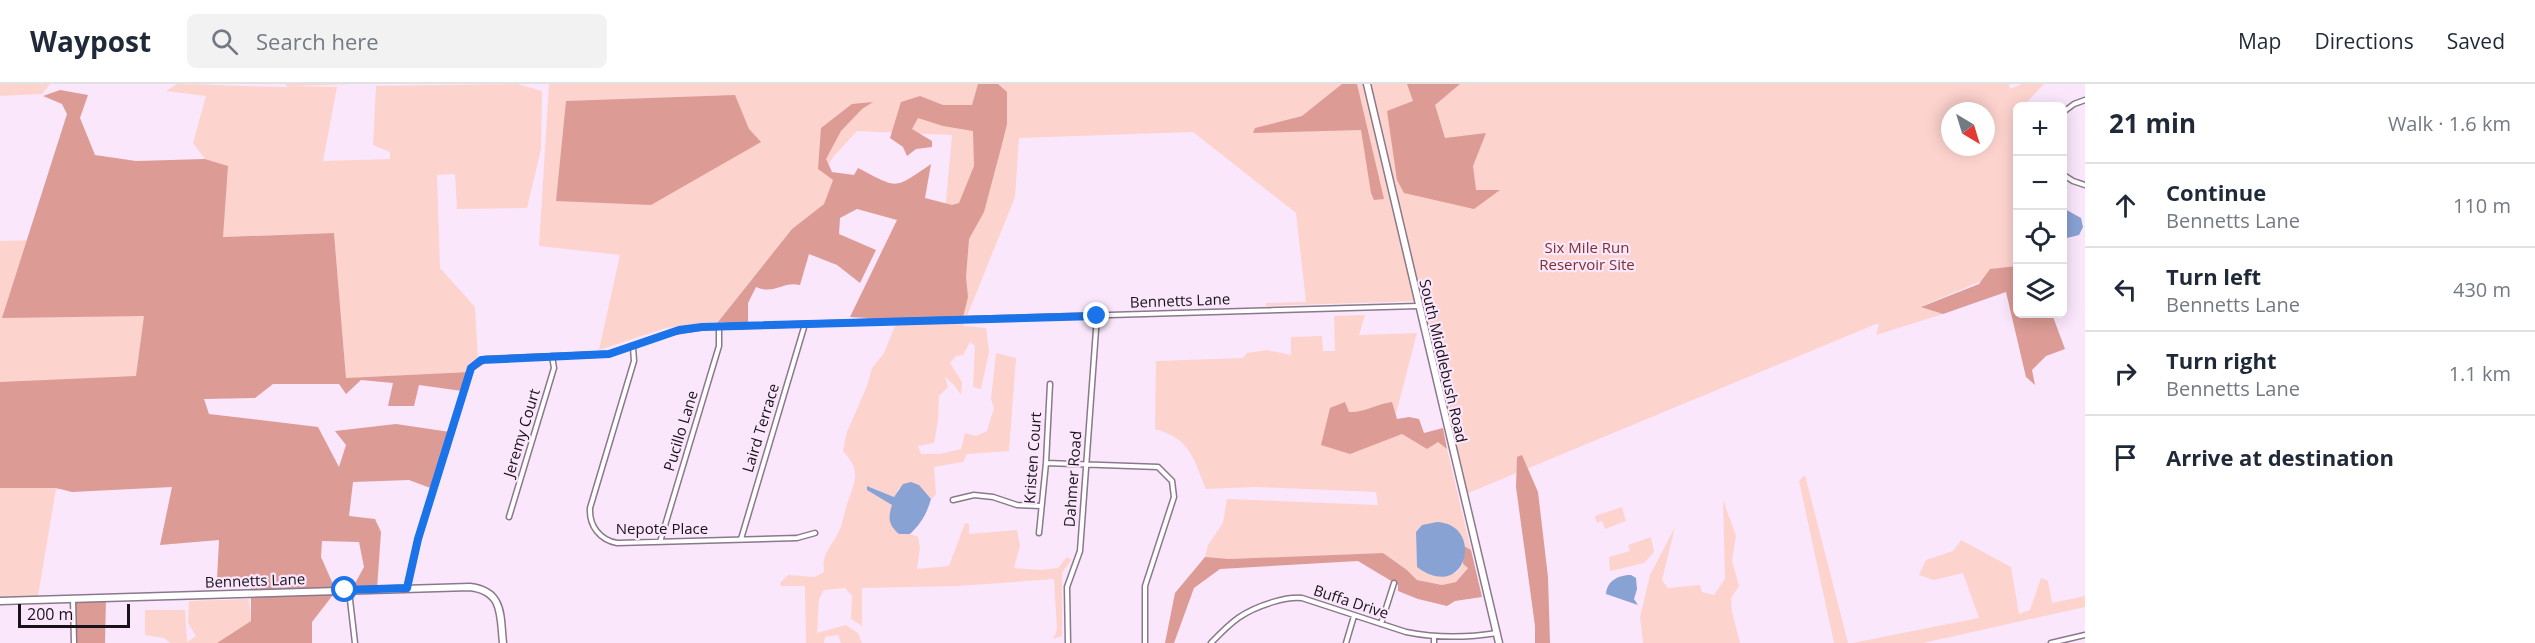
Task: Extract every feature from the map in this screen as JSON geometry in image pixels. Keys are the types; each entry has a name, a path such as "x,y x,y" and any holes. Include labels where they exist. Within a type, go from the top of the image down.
{"street":[{"name":"South Middlebush Road","path":"1367,84 1499,643"},
{"path":"2067,109 2085,100"},
{"path":"2067,176 2085,185"},
{"name":"Bennetts Lane","path":"0,601 407,588 418,539 471,368 485,359 609,354 679,330 719,326 1418,306"},
{"name":"Dahmer Road","path":"1068,643 1067,587 1080,551 1097,316"},
{"name":"Laird Terrace","path":"741,539 805,324"},
{"name":"Pucillo Lane","path":"660,542 719,346 719,326"},
{"name":"Nepote Place","path":"633,347 634,361 590,514 598,533 608,541 617,543 797,538 814,533"},
{"name":"Jeremy Court","path":"509,517 554,368 552,356"},
{"name":"Kristen Court","path":"1039,533 1046,463 1050,384"},
{"path":"1046,463 1158,467 1169,476 1174,486 1172,504 1145,586 1145,643"},
{"path":"953,500 974,495 993,497 1017,505 1041,506"},
{"path":"1381,624 1394,583"},
{"path":"407,588 470,587 487,591 499,607 503,643"},
{"path":"349,590 355,643"},
{"path":"73,598 74,643"},
{"name":"Buffa Drive","path":"1211,643 1235,618 1249,610 1290,598 1302,598 1406,632 1434,637 1471,637 1497,633"},
{"path":"1346,643 1354,616"},
{"path":"2051,643 2085,635"},
{"path":"1434,637 1434,643"}],"green space":[{"path":"0,84 50,84 42,94 0,96"},
{"path":"177,84 288,87 285,84 352,84 288,86 337,87 323,161 390,159 390,152 373,145 376,86 518,84 542,91 541,149 527,208 457,209 455,174 437,175 440,268 475,307 478,360 469,372 346,378 334,233 222,237 228,166 205,159 193,143 206,96 166,91"},
{"name":"Six Mile Run Reservoir Site","path":"549,84 2009,84 2010,89 2022,84 2044,84 2027,102 2013,102 2013,268 1922,306 1943,314 1876,335 1879,324 1876,324 1466,494 1420,301 1266,306 1266,303 1306,302 1296,213 1193,132 1019,138 1015,197 963,326 986,328 989,352 981,389 973,387 975,346 970,342 963,355 956,356 950,363 962,382 961,395 945,377 948,387 939,396 934,443 918,446 921,454 939,454 961,449 965,433 976,436 987,431 994,408 991,399 996,353 1016,358 1009,451 967,454 963,462 934,467 936,494 931,499 929,496 899,488 894,497 868,486 893,505 890,521 895,531 899,534 918,537 920,547 917,569 949,566 965,523 969,524 969,534 1017,530 1020,546 1014,568 1041,570 1058,568 1067,557 1071,560 1062,573 1062,636 1053,639 1057,630 1054,579 958,586 862,588 862,626 851,619 852,596 845,588 824,590 819,599 817,633 846,625 858,633 862,643 841,643 838,635 825,637 824,643 806,643 805,586 781,586 780,583 788,575 815,577 824,572 824,559 841,526 855,478 853,466 843,451 847,432 867,386 872,368 884,353 946,201 952,135 857,131 834,156 823,173 833,180 824,204 792,229 718,322 666,328 599,350 620,255 539,246"},
{"path":"218,235 173,486 56,489 38,596 0,597 0,241"},
{"path":"1365,315 1359,335 1417,333 1390,437 1402,434 1427,449 1438,441 1447,449 1471,550 1464,546 1463,539 1416,532 1417,567 1441,577 1457,572 1463,564 1468,567 1456,582 1442,585 1417,580 1383,553 1230,559 1205,557 1208,545 1223,523 1227,499 1378,505 1376,492 1255,487 1206,489 1194,459 1184,444 1167,433 1155,429 1156,361 1243,358 1247,353 1267,350 1291,355 1291,337 1322,336 1323,351 1335,351 1334,316"},
{"path":"1805,475 1848,643 1834,643 1799,481"},
{"path":"1723,500 1736,536 1732,561 1739,586 1731,598 1740,643 1643,643 1640,617 1650,575 1675,527 1662,580 1668,588 1700,585 1702,592 1714,595 1725,579"},
{"path":"1622,507 1626,521 1605,529 1602,521 1597,523 1595,516"},
{"path":"1651,537 1654,552 1644,563 1610,571 1609,557 1630,551 1628,545"},
{"path":"1961,540 2011,567 2019,614 2030,610 2041,578 2048,581 2052,603 2085,596 2085,607 1923,643 1852,643 1979,618 1963,573 1934,580 1919,575 1926,560 1953,551"},
{"path":"249,599 251,621 217,643 170,643 164,638 145,635 145,610 185,610 187,642 196,636 188,623 189,601"}],"shaded area":[{"path":"978,84 998,84 1007,92 1007,124 984,212 969,239 966,277 968,297 963,317 903,320 850,317 897,220 857,209 840,218 839,234 876,250 860,283 837,265 809,254 800,285 794,284 768,290 756,287 748,303 748,324 718,322 792,229 824,204 833,180 818,169 821,128 852,104 873,102 862,109 841,131 826,159 832,172 854,175 858,168 881,180 896,184 909,179 931,164 925,198 952,205 959,203 974,166 973,131 943,126 918,118 912,129 932,141 932,147 916,149 907,156 903,147 890,138 901,102 920,96 943,105 972,105"},
{"path":"1342,84 1357,84 1384,199 1374,200 1371,193 1361,130 1253,133 1255,128 1302,116"},
{"path":"1407,84 1460,84 1435,105 1445,138 1486,133 1473,166 1476,190 1500,190 1474,209 1404,193 1397,180 1387,111 1413,101"},
{"path":"60,90 88,95 80,118 95,155 136,161 205,159 228,166 223,237 334,233 346,378 469,372 462,391 419,385 414,406 388,406 393,383 361,380 346,394 339,384 273,384 255,398 204,399 209,414 318,427 339,467 346,445 335,431 396,424 450,432 433,489 409,480 353,482 349,516 375,519 381,532 377,589 353,587 364,567 359,542 322,541 321,557 336,591 312,622 312,643 217,643 251,621 251,583 208,589 217,580 219,540 160,545 172,487 72,492 56,488 0,488 0,382 136,376 144,316 2,318 67,114 62,104 43,96"},
{"path":"735,95 749,129 761,142 651,205 556,201 566,101"},
{"path":"2013,266 2013,318 2053,318 2065,349 2046,356 2032,370 2035,385 2026,377 2006,292 1943,314 1921,307 1979,284 1990,269"},
{"path":"1345,402 1349,412 1392,402 1397,419 1409,417 1419,419 1424,433 1443,428 1447,449 1438,442 1427,449 1402,434 1350,454 1321,445 1330,408"},
{"path":"1522,455 1538,492 1548,577 1550,643 1535,643 1535,626 1516,487 1517,457"},
{"path":"1464,546 1471,550 1482,597 1455,601 1447,606 1418,599 1398,591 1398,585 1358,561 1220,569 1194,588 1174,643 1165,643 1175,593 1205,557 1230,559 1383,553 1417,580 1442,585 1456,582 1468,568 1463,564"},
{"path":"106,598 105,643 73,643 71,599"}],"water":[{"path":"2067,210 2081,218 2083,227 2079,235 2067,238"},
{"path":"911,482 919,485 931,499 928,509 914,530 910,534 899,534 890,521 892,505 867,490 867,486 894,497 903,484"},
{"path":"1437,522 1452,526 1461,535 1465,547 1464,559 1458,570 1448,576 1434,576 1417,567 1416,532 1422,525"},
{"path":"1631,575 1636,578 1637,589 1634,599 1638,605 1606,594 1611,582 1622,576"}],"route":[{"path":"345,590 407,588 418,539 471,368 481,360 609,354 679,330 702,327 1097,316"}]}
